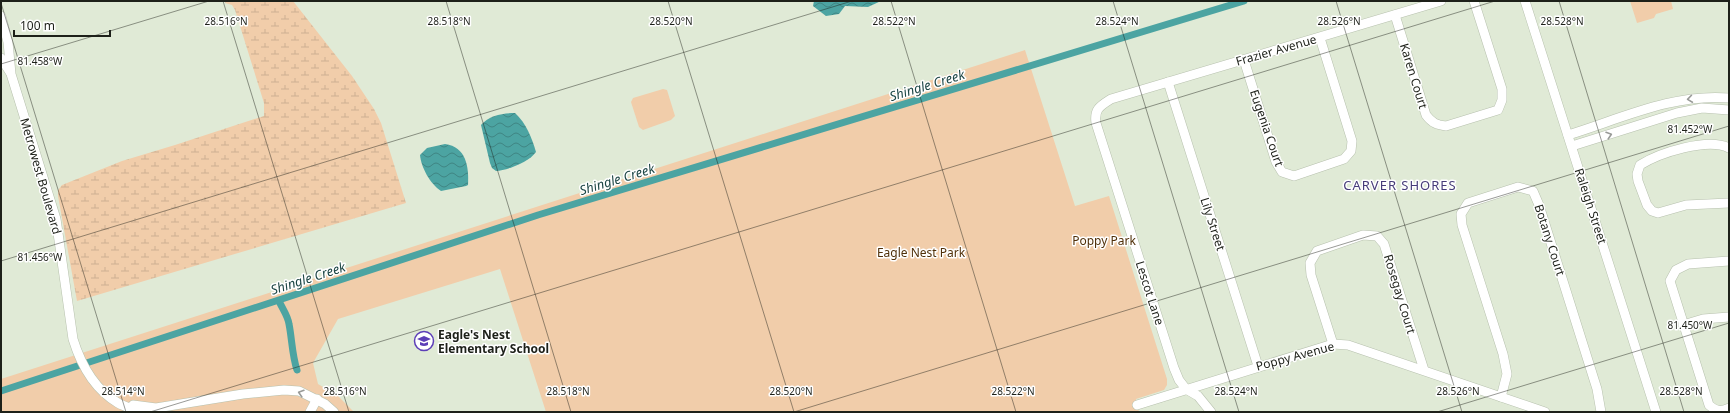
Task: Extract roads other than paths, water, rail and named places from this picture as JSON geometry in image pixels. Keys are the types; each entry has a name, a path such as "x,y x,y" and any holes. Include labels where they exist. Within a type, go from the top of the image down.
{"street":[{"name":"Frazier Avenue","path":"1111,99 1441,1"},
{"name":"Karen Court","path":"1395,15 1426,115 1435,123 1446,126 1498,110 1502,100 1502,89 1474,1"},
{"name":"Raleigh Street","path":"1525,1 1656,412"},
{"name":"Metrowest Boulevard","path":"1,16 8,42 11,74 56,220 73,339 77,354 90,377 107,396 120,404 141,412"},
{"name":"Eugenia Court","path":"1244,60 1276,162 1282,172 1294,176 1344,160 1351,151 1352,141 1320,38"},
{"name":"Metrowest Boulevard","path":"1,58 11,74"},
{"name":"Lily Street","path":"1168,82 1258,366"},
{"path":"1568,135 1658,106 1691,98 1729,98"},
{"name":"Lescot Lane","path":"1111,99 1099,106 1095,114 1096,123 1174,368 1179,380 1186,389 1198,396 1211,412"},
{"path":"1572,146 1677,113 1702,108 1729,110"},
{"path":"1729,148 1720,145 1689,146 1650,159 1640,165 1637,174 1647,205 1652,211 1658,214 1686,205 1729,203"},
{"name":"Botany Court","path":"1501,397 1507,374 1503,354 1462,225 1460,214 1468,203 1518,187 1533,191 1539,205 1597,389 1601,412"},
{"name":"Rosegay Court","path":"1333,344 1311,275 1310,263 1317,251 1363,235 1377,236 1384,244 1424,370"},
{"path":"1729,261 1688,264 1676,270 1670,281 1709,405 1714,410 1722,411 1729,408"},
{"path":"1683,325 1703,319 1729,317"},
{"name":"Poppy Avenue","path":"1137,405 1258,366 1333,344 1348,345 1544,412"},
{"name":"Metrowest Boulevard","path":"120,404 156,408 263,391 284,390 300,391 317,400 323,408 334,412"},
{"path":"310,412 317,400"}],"water":[{"path":"814,1 881,1 868,7 845,6 839,14 826,16 813,6"},
{"path":"515,113 528,131 536,152 533,156 518,165 496,171 492,168 490,163 481,125 496,115"},
{"path":"445,144 458,149 465,158 468,171 468,185 441,191 433,184 427,175 422,165 420,155 427,148"}],"waterway":[{"name":"Shingle Creek","path":"1,391 538,215 1244,1"},
{"path":"279,301 288,321 297,370"}],"place":[{"name":"Eagle's Nest Elementary School","path":"424,341"}],"district":[{"name":"CARVER SHORES","path":"1400,185"}],"park label":[{"name":"Poppy Park","path":"1104,240"},
{"name":"Eagle Nest Park","path":"921,252"}]}
